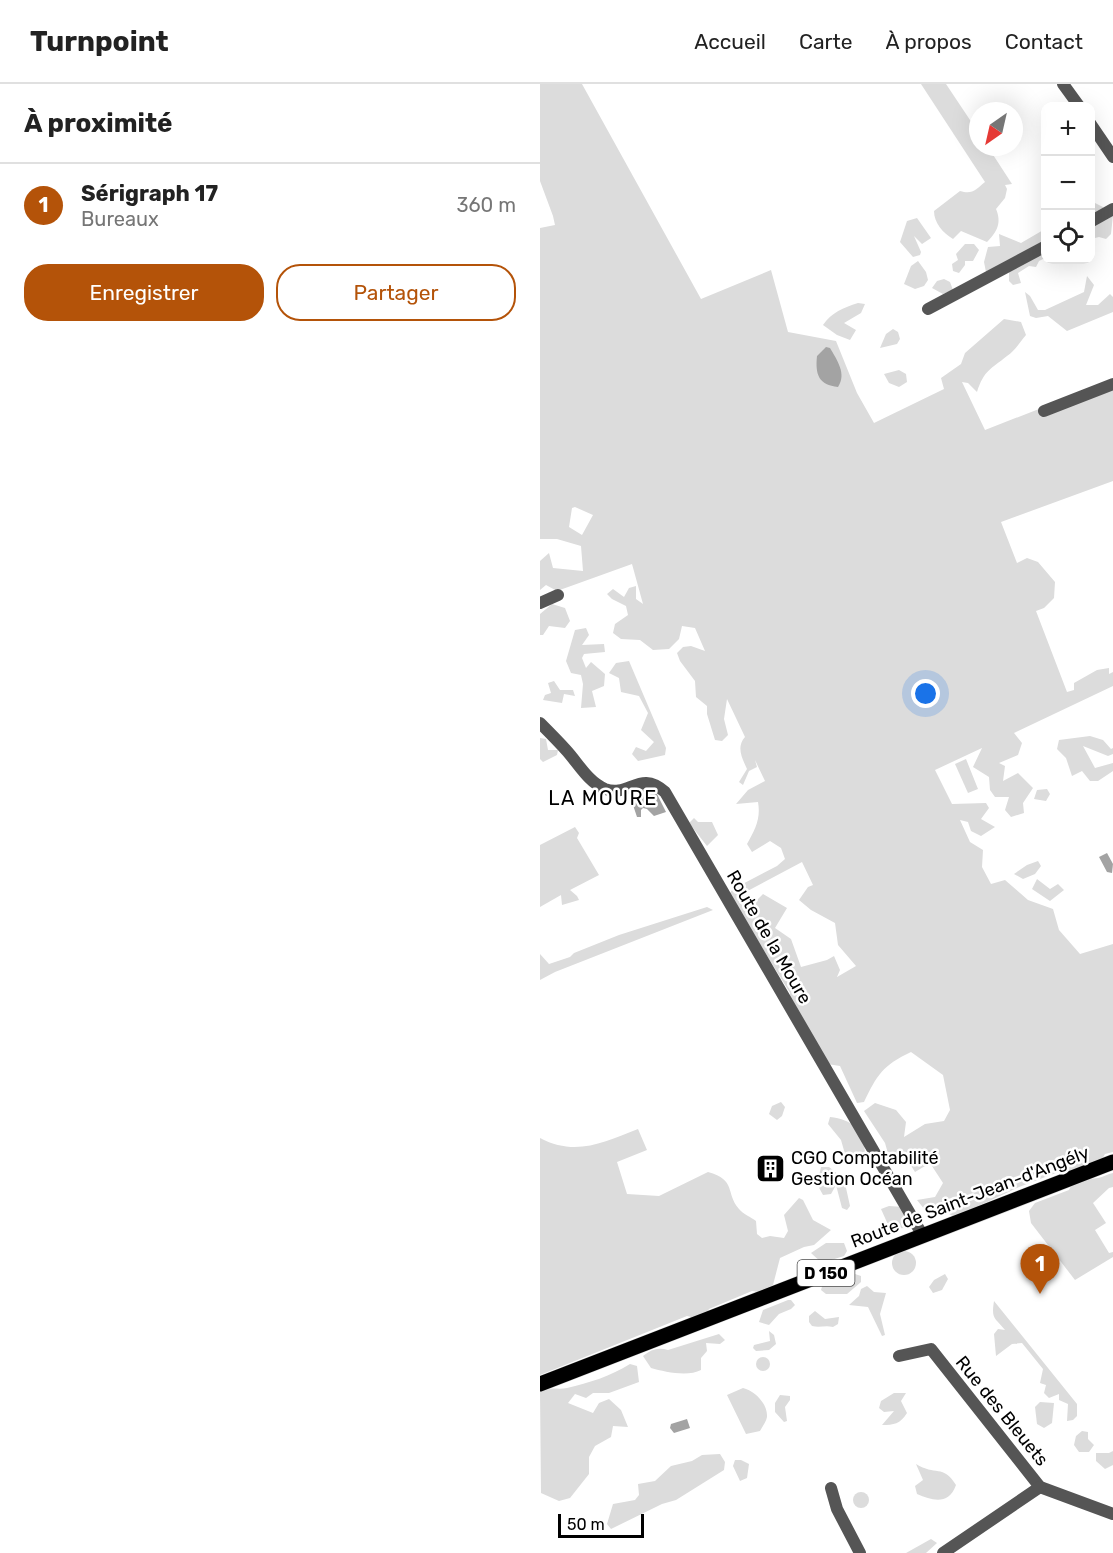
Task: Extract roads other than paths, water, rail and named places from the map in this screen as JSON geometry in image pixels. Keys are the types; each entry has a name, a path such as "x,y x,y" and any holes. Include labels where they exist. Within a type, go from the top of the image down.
{"main road":[{"name":"Route de Saint-Jean-d'Angély","path":"540,1384 1113,1162"}],"street":[{"path":"1064,84 1076,102"},
{"path":"1095,131 1113,158"},
{"path":"1095,219 1113,209"},
{"path":"928,309 1041,249"},
{"path":"1044,411 1113,384"},
{"path":"540,603 558,595"},
{"name":"Route de la Moure","path":"540,723 594,784 615,791 648,781 665,792 923,1236"},
{"name":"Rue des Bleuets","path":"899,1356 931,1349 1040,1487 1113,1514"},
{"path":"943,1553 1040,1487"},
{"path":"831,1488 837,1509 860,1553"}],"place":[{"name":"CGO Comptabilité Gestion Océan","path":"770,1168"},
{"name":"Sérigraph 17","path":"1040,1294"}],"district":[{"name":"LA MOURE","path":"603,798"}]}
